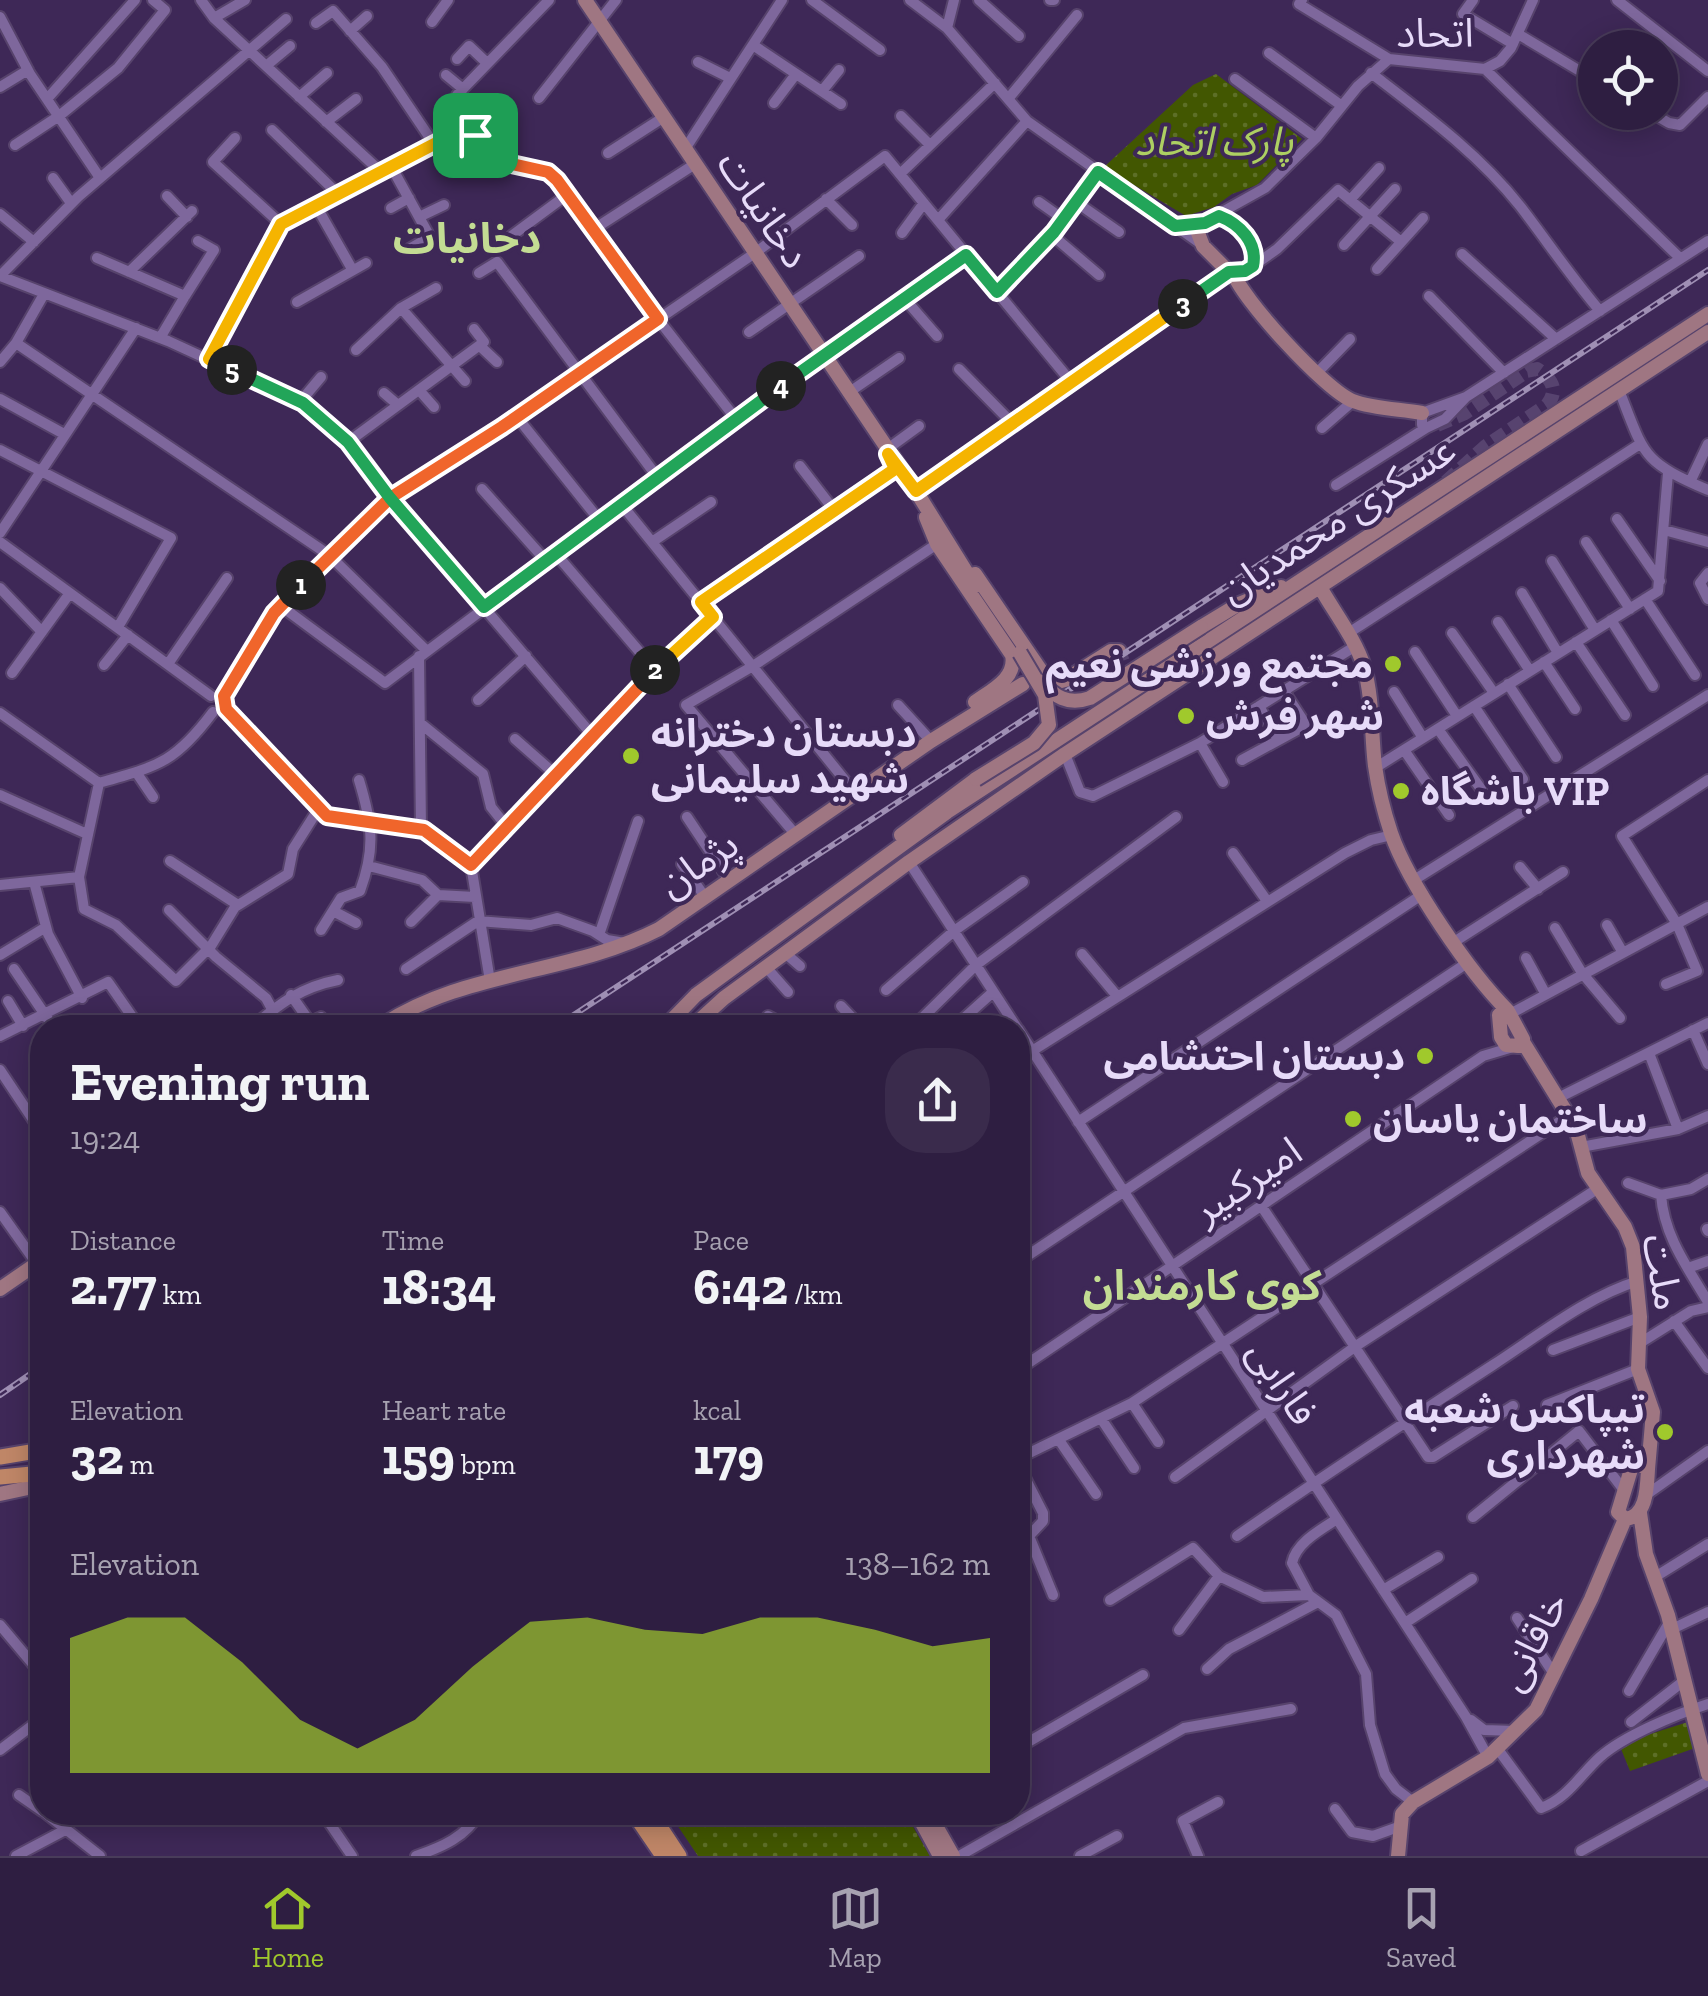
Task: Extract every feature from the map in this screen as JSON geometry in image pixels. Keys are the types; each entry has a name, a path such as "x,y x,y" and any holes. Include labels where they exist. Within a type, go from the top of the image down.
{"main road":[{"name":"دخانیات","path":"585,0 926,510"},
{"path":"1256,304 1250,280 1253,246 1216,220 1198,233 1203,246 1231,272 1241,288 1316,374 1353,401 1424,421"},
{"path":"916,491 1231,272 1253,266"},
{"name":"عسکری محمدیان","path":"711,1015 785,953 909,862 1708,314"},
{"name":"عسکری محمدیان","path":"677,1015 696,995 947,812 1247,617 1314,582 1708,332"},
{"name":"دخانیات","path":"887,452 1044,683"},
{"path":"926,510 938,544 1014,663 1005,680 945,726 935,739"},
{"path":"926,510 941,523 1044,683 1058,698 1090,698 1238,604 1314,582 1363,663 1370,697 1375,768 1392,835 1467,963 1487,992 1520,1027 1517,1045 1504,1043 1487,992"},
{"path":"1156,668 1238,616 1247,617"},
{"path":"1044,683 1065,680 1110,651 1118,651"},
{"path":"870,867 920,819 1044,735 1049,725 1044,683"},
{"name":"پژمان","path":"402,1015 426,1002 490,981 631,944 1023,684"},
{"path":"947,812 958,798 1106,702"},
{"path":"899,846 909,862"},
{"path":"1499,1027 1498,1015 1509,1012"},
{"name":"ملت","path":"1517,1045 1568,1116 1597,1189 1625,1227 1633,1247 1640,1317 1638,1368 1654,1412 1648,1469"},
{"path":"0,1289 30,1269"},
{"path":"1652,1436 1632,1466 1618,1512 1632,1516 1671,1625 1707,1768"},
{"path":"0,1454 30,1448"},
{"path":"1632,1466 1642,1463 1648,1469"},
{"name":"خاقانی","path":"1413,1802 1492,1753 1536,1710 1645,1495 1648,1469"},
{"path":"0,1477 30,1474"},
{"path":"0,1494 30,1488"},
{"path":"1398,1856 1402,1814 1413,1802"},
{"path":"643,1825 663,1856"},
{"path":"659,1825 679,1856"},
{"path":"925,1825 939,1846 956,1856"}],"street":[{"path":"47,99 135,0"},
{"path":"15,145 118,68 166,10 153,0"},
{"path":"201,0 214,18 326,122 385,168 409,198 430,236 409,249"},
{"path":"214,18 244,0"},
{"path":"432,22 448,0"},
{"path":"446,75 460,92 548,0"},
{"path":"539,98 616,0"},
{"path":"685,148 782,0"},
{"path":"812,0 880,50"},
{"path":"910,0 947,28 1027,121 1203,246"},
{"path":"947,28 954,0"},
{"path":"979,0 1019,36"},
{"path":"1302,0 1300,4 1388,59"},
{"path":"1473,0 1463,14 1578,71"},
{"name":"اتحاد","path":"1216,220 1265,188 1316,138 1371,72 1388,59 1485,68 1500,61 1533,0"},
{"path":"1617,0 1708,71"},
{"path":"316,23 334,12 382,67 434,144"},
{"path":"1008,99 1078,15"},
{"path":"350,31 367,16"},
{"path":"286,19 71,204 0,276 160,338 300,402 348,442 390,498 593,736"},
{"path":"1,20 28,70 100,178"},
{"path":"753,44 841,104"},
{"path":"266,66 290,46"},
{"path":"456,59 469,46 487,63"},
{"path":"1269,53 1342,106"},
{"path":"698,62 730,78"},
{"path":"1485,68 1680,258"},
{"path":"0,87 28,70"},
{"path":"822,91 839,70"},
{"path":"1371,72 1438,125 1520,205 1600,311"},
{"path":"299,96 327,73"},
{"path":"774,103 796,74"},
{"path":"1235,80 1316,138"},
{"path":"900,174 995,83"},
{"path":"1678,125 1708,96"},
{"path":"326,122 356,99"},
{"path":"901,116 930,145"},
{"path":"608,153 664,118"},
{"path":"938,220 1027,121"},
{"path":"272,130 337,193"},
{"path":"209,359 281,224 460,133 475,135 480,157 548,172 736,419"},
{"path":"236,138 213,162 281,224"},
{"path":"490,981 471,865 421,830 327,816 226,709 224,696 281,606 390,498 755,253 885,156 1072,383"},
{"path":"594,230 695,164"},
{"path":"1350,200 1379,168"},
{"path":"997,292 1052,234 1098,172"},
{"path":"53,178 71,204"},
{"path":"1253,266 1277,249 1338,190 1400,241"},
{"path":"1344,245 1395,190"},
{"path":"510,236 568,194"},
{"path":"129,272 190,214 167,196"},
{"path":"391,208 409,198"},
{"path":"826,199 852,225"},
{"path":"1039,202 1063,220"},
{"path":"1076,202 1120,232"},
{"path":"902,234 924,203"},
{"path":"315,204 352,269"},
{"path":"419,217 444,204"},
{"path":"0,214 34,242"},
{"path":"1377,269 1423,218"},
{"path":"1175,226 1216,220"},
{"path":"1052,234 1099,275"},
{"path":"160,338 214,250 198,240"},
{"path":"1336,485 1424,421 1708,241"},
{"path":"1253,246 1277,249"},
{"path":"1462,254 1556,339"},
{"path":"281,606 385,682 736,419 966,255"},
{"path":"749,332 859,256"},
{"path":"96,258 186,296"},
{"path":"298,302 366,262"},
{"path":"478,273 497,262 658,478"},
{"path":"356,350 401,308 436,288"},
{"path":"0,362 16,344 44,294"},
{"path":"1428,296 1504,373"},
{"path":"904,298 937,336"},
{"path":"401,308 465,381"},
{"path":"0,533 136,328"},
{"path":"474,330 498,362"},
{"path":"1316,374 1350,339"},
{"path":"16,344 330,556 423,654 421,830"},
{"path":"348,442 482,344"},
{"path":"848,393 899,358"},
{"path":"959,368 1013,424"},
{"path":"300,402 321,377"},
{"path":"419,390 434,407"},
{"path":"1619,390 1640,444 1652,461 1668,473 1708,490"},
{"path":"384,392 398,406"},
{"path":"1424,421 1445,419 1466,397"},
{"path":"0,399 64,434"},
{"path":"1322,428 1353,401"},
{"path":"517,416 600,521"},
{"path":"887,452 919,426"},
{"path":"1066,754 1080,792 1093,796 1200,743 1284,691 1350,641 1640,444"},
{"path":"1690,482 1708,444"},
{"path":"0,450 170,538 104,665"},
{"path":"800,466 834,510"},
{"path":"701,602 895,469"},
{"path":"1375,768 1658,591 1668,473"},
{"path":"482,489 656,670"},
{"path":"652,542 712,502"},
{"path":"622,505 856,794"},
{"path":"1617,520 1660,582"},
{"path":"1664,530 1708,542"},
{"path":"0,542 211,696 224,696"},
{"path":"1586,542 1630,609"},
{"path":"796,834 686,705 753,666 938,544"},
{"path":"1552,561 1595,630"},
{"path":"1708,573 1700,584 1708,599"},
{"path":"168,664 228,578"},
{"path":"0,588 42,632"},
{"path":"12,673 70,593"},
{"path":"1522,593 1558,653"},
{"path":"1645,599 1695,675"},
{"path":"471,865 656,670 713,617"},
{"path":"1611,620 1653,686"},
{"path":"1498,622 1530,671"},
{"path":"1452,633 1494,693"},
{"path":"1576,642 1625,715"},
{"path":"1415,652 1457,716"},
{"path":"478,700 526,656"},
{"path":"1544,662 1575,709"},
{"path":"1508,684 1556,757"},
{"path":"1242,760 1306,725 1284,691"},
{"path":"1394,692 1423,738"},
{"path":"1078,1122 1300,975 1561,788 1708,695"},
{"path":"211,696 208,705 213,712"},
{"path":"898,705 935,739"},
{"path":"1259,706 1278,740"},
{"path":"1474,706 1523,779"},
{"path":"0,713 97,782 136,772 176,754 189,744 213,712 226,709"},
{"path":"420,723 483,774 491,806 507,826"},
{"path":"1438,728 1482,790"},
{"path":"516,739 556,775"},
{"path":"1200,743 1223,782"},
{"path":"1404,750 1448,814"},
{"path":"136,772 153,796"},
{"path":"321,930 341,898 360,891 369,866 372,823 359,780"},
{"path":"1666,984 1698,970 1677,924 1622,836 1708,780"},
{"path":"97,782 79,877 84,909 116,925 176,981 209,948 238,905 288,874 293,849 319,808"},
{"path":"0,795 87,834"},
{"path":"687,817 730,880"},
{"path":"925,1015 976,965 1176,817"},
{"path":"600,935 638,821"},
{"path":"1030,1043 1117,996 1345,853 1392,835"},
{"path":"1232,853 1267,901"},
{"path":"170,861 238,905"},
{"name":"فارابی","path":"909,862 1008,1015"},
{"path":"682,864 705,898"},
{"path":"369,866 422,880 438,895 475,896"},
{"path":"1520,868 1538,888"},
{"path":"1454,942 1563,872"},
{"path":"0,885 79,877"},
{"path":"34,882 46,927 82,998"},
{"path":"886,990 954,931 1022,882"},
{"path":"411,922 438,895"},
{"path":"1509,1012 1708,908"},
{"path":"169,910 216,957 266,998 272,1010"},
{"path":"333,912 356,923"},
{"path":"406,968 478,921 531,925 557,918 607,940 631,944"},
{"path":"1607,925 1623,953"},
{"path":"0,955 46,927"},
{"path":"1556,928 1582,972 1620,1018"},
{"path":"785,953 800,966"},
{"path":"1082,954 1117,996"},
{"path":"1526,958 1545,993"},
{"path":"1030,1254 1467,963"},
{"path":"766,968 788,992"},
{"path":"14,969 45,1015"},
{"path":"266,1015 310,985 338,980"},
{"path":"48,1015 108,982 131,1015"},
{"path":"967,1015 993,992"},
{"path":"291,996 305,1015"},
{"path":"8,1000 23,1026"},
{"path":"841,1006 850,1015"},
{"path":"1556,1099 1708,1022"},
{"path":"0,1036 30,1023"},
{"path":"1483,1056 1499,1027"},
{"path":"1693,1030 1708,1064"},
{"name":"امیرکبیر","path":"1030,1362 1483,1056 1517,1045"},
{"name":"فارابی","path":"1030,1053 1466,1717 1492,1753 1542,1808 1558,1802 1600,1756 1615,1746 1692,1709"},
{"path":"1650,1053 1678,1128"},
{"path":"0,1070 30,1114"},
{"path":"1030,1453 1132,1403 1568,1116"},
{"path":"1581,1147 1678,1128 1708,1116"},
{"path":"1628,1183 1662,1195 1691,1189 1708,1179"},
{"path":"1175,1476 1356,1346 1597,1189"},
{"path":"1640,1344 1691,1311 1708,1305 1672,1243 1663,1215 1662,1195"},
{"path":"1262,1207 1430,1458 1513,1406"},
{"path":"0,1212 30,1250"},
{"path":"1688,1268 1708,1260"},
{"path":"1238,1536 1405,1422 1617,1288 1638,1281"},
{"path":"1554,1350 1640,1317"},
{"path":"1674,1321 1708,1368"},
{"path":"1547,1406 1638,1368"},
{"path":"1132,1403 1158,1442"},
{"path":"1102,1420 1134,1468"},
{"path":"1473,1517 1579,1431 1623,1489"},
{"path":"1059,1440 1096,1494"},
{"path":"1645,1495 1708,1451"},
{"path":"1030,1488 1043,1514 1030,1535"},
{"path":"1337,1519 1291,1558 1314,1598 1336,1615 1366,1674 1370,1724 1385,1774 1413,1802"},
{"path":"1030,1538 1053,1595"},
{"path":"1654,1577 1708,1544"},
{"path":"1110,1600 1194,1548 1219,1576 1263,1597 1314,1598"},
{"path":"1383,1590 1438,1557"},
{"path":"1180,1630 1219,1576"},
{"path":"1405,1624 1472,1579"},
{"path":"1206,1669 1229,1649 1314,1598"},
{"path":"1629,1691 1671,1625 1708,1612"},
{"path":"1517,1618 1554,1674"},
{"path":"0,1625 30,1661"},
{"path":"0,1647 11,1638"},
{"path":"1030,1741 1143,1674"},
{"path":"1631,1722 1685,1680"},
{"path":"1692,1709 1708,1704"},
{"path":"1030,1814 1184,1728 1291,1709"},
{"path":"1466,1717 1484,1730 1515,1731"},
{"path":"0,1750 30,1727"},
{"path":"1581,1851 1707,1768"},
{"path":"19,1794 30,1802"},
{"path":"1198,1856 1183,1820 1218,1802"},
{"path":"1335,1809 1352,1832 1374,1836 1401,1826"},
{"path":"61,1825 100,1856"},
{"path":"331,1825 352,1856"},
{"path":"416,1856 444,1847 473,1825"},
{"path":"956,1856 1011,1825"},
{"path":"16,1856 67,1829"},
{"path":"1080,1856 1117,1836"}],"green space":[{"name":"پارک اتحاد","path":"1216,74 1302,139 1257,185 1186,216 1104,167 1193,85"},
{"path":"1691,1721 1698,1747 1630,1771 1619,1744"},
{"path":"677,1825 912,1825 930,1856 698,1856"}],"tunnel":[{"path":"1437,425 1465,413 1527,371 1537,369 1552,385 1553,394 1547,405 1486,446 1446,482"},
{"path":"1115,696 1123,691 1129,678 1119,651"}],"railway":[{"path":"574,1015 1708,270"},
{"path":"0,1395 30,1374"}],"place":[{"name":"مجتمع ورزشی نعیم","path":"1393,664"},
{"name":"شهر فرش","path":"1186,716"},
{"name":"دبستان دخترانه شهید سلیمانی","path":"631,756"},
{"name":"باشگاه VIP","path":"1401,791"},
{"name":"دبستان احتشامی","path":"1425,1056"},
{"name":"ساختمان یاسان","path":"1353,1119"},
{"name":"تیپاکس شعبه شهرداری","path":"1665,1432"}],"district":[{"name":"دخانیات","path":"467,238"},
{"name":"کوی کارمندان","path":"1202,1285"}],"route":[{"path":"475,135 460,133 442,140 281,224 209,359 303,403 348,442 390,498 484,607 966,255 997,292 1054,232 1098,172 1175,226 1205,223 1219,216 1228,220 1250,241 1255,258 1253,266 1229,272 916,491 888,454 895,469 701,602 713,617 656,670 471,865 424,830 327,816 226,709 224,696 274,613 390,498 502,427 658,319 557,180 548,172 480,157 475,135"}]}
